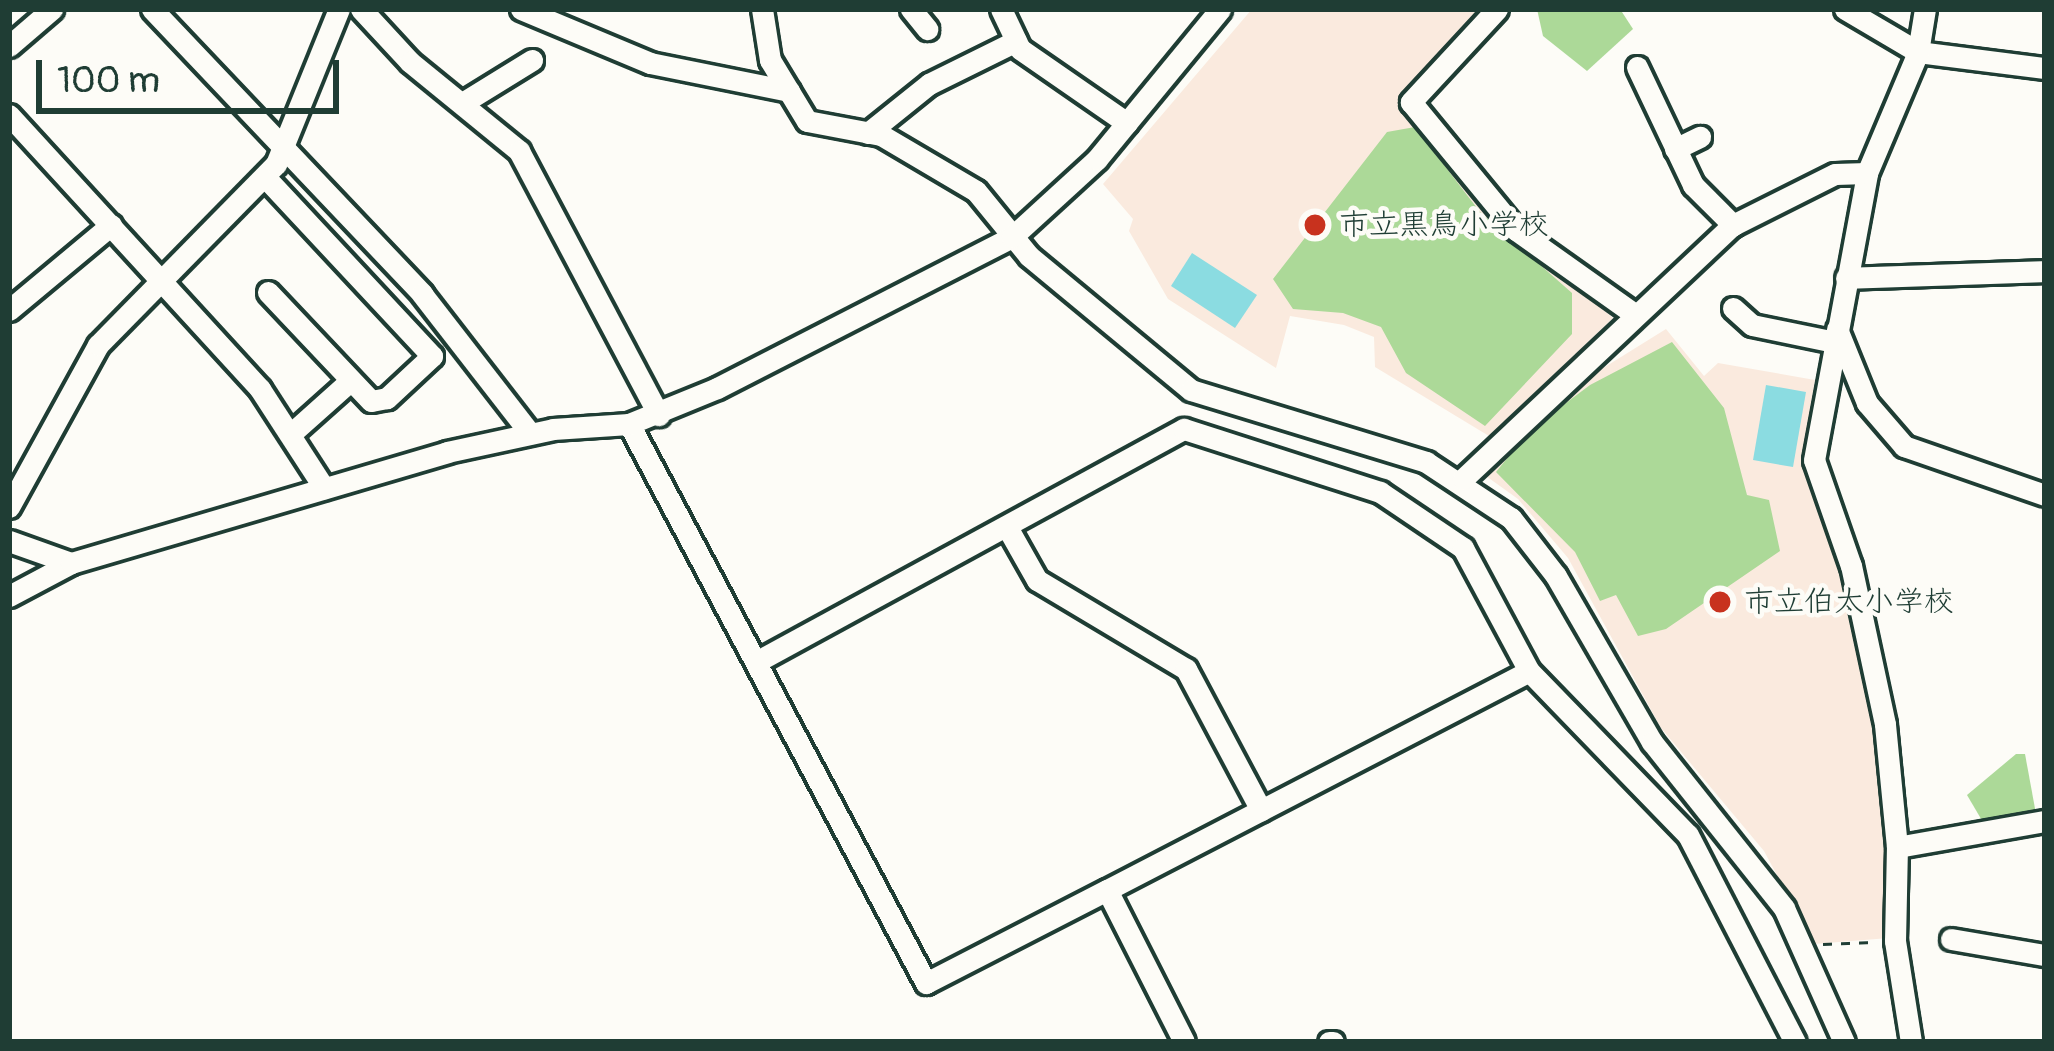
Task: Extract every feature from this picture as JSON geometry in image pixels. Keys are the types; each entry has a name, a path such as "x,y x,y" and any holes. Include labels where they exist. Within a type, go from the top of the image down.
{"street":[{"path":"9,46 52,9"},
{"path":"152,9 422,293 530,433"},
{"path":"9,507 98,346 265,177 286,148 339,9"},
{"path":"361,9 410,62 519,151 659,415"},
{"path":"521,9 650,62 789,91"},
{"path":"762,9 770,60 806,121 868,133 926,157 976,191 1012,237 1191,390 1398,452 1462,479 1541,552 1627,704 1767,884 1804,949 1844,1042"},
{"path":"911,9 927,28"},
{"path":"1001,9 1016,41 1127,123"},
{"path":"9,596 71,562 324,488 530,433 629,424 659,415 1012,237 1127,123 1220,9"},
{"path":"1497,9 1411,102 1516,230 1634,313"},
{"path":"1845,9 1918,52 2045,68"},
{"path":"1911,1042 1895,941 1898,848 1875,679 1851,566 1814,460 1867,173 1918,52 1925,9"},
{"path":"868,133 929,84 1016,41"},
{"path":"464,102 503,65 532,60"},
{"path":"1637,67 1693,185 1733,225"},
{"path":"9,115 294,431 324,488"},
{"path":"1675,149 1700,136"},
{"path":"1462,479 1733,225 1835,174 1867,173"},
{"path":"265,177 432,356 386,398 371,400 268,292"},
{"path":"9,310 111,225"},
{"path":"1846,278 2045,271"},
{"path":"1733,308 1836,335"},
{"path":"1836,335 1867,403 1904,446 2045,495"},
{"path":"294,431 351,380"},
{"path":"629,424 926,983 1528,671"},
{"path":"756,662 1168,434 1197,430 1380,492 1447,530 1528,671 1707,860 1795,1042"},
{"path":"1007,527 1037,580 1186,669 1262,810"},
{"path":"9,541 71,562"},
{"path":"1898,848 2045,821"},
{"path":"1107,890 1184,1042"},
{"path":"1951,939 2023,958 2045,955"}],"path":[{"path":"2045,877 2045,906"},
{"path":"1804,949 1895,941"}],"shaded area":[{"name":"市立黒鳥小学校","path":"1252,9 1482,9 1405,104 1482,209 1613,318 1489,436 1375,367 1374,337 1344,325 1290,316 1276,368 1168,299 1129,231 1133,219 1103,184"},
{"name":"市立伯太小学校","path":"1666,329 1704,376 1718,363 1815,380 1804,444 1830,519 1872,704 1891,839 1889,938 1814,944 1764,851 1661,728 1568,558 1518,499 1479,471 1555,398"}],"green space":[{"path":"1537,9 1620,9 1633,29 1587,71 1543,36"},
{"path":"1415,127 1480,212 1572,293 1572,334 1485,426 1406,373 1381,327 1343,313 1293,309 1273,279 1387,132"},
{"path":"1672,342 1724,408 1747,495 1769,500 1780,551 1666,629 1638,636 1616,595 1600,601 1575,552 1496,472 1530,430 1590,385"},
{"path":"2016,754 2025,754 2036,814 1987,829 1967,795"}],"water":[{"path":"1192,253 1257,295 1235,328 1171,286"},
{"path":"1766,385 1806,392 1793,467 1753,460"}],"place":[{"name":"市立黒鳥小学校","path":"1315,225"},
{"name":"市立伯太小学校","path":"1720,602"}]}
